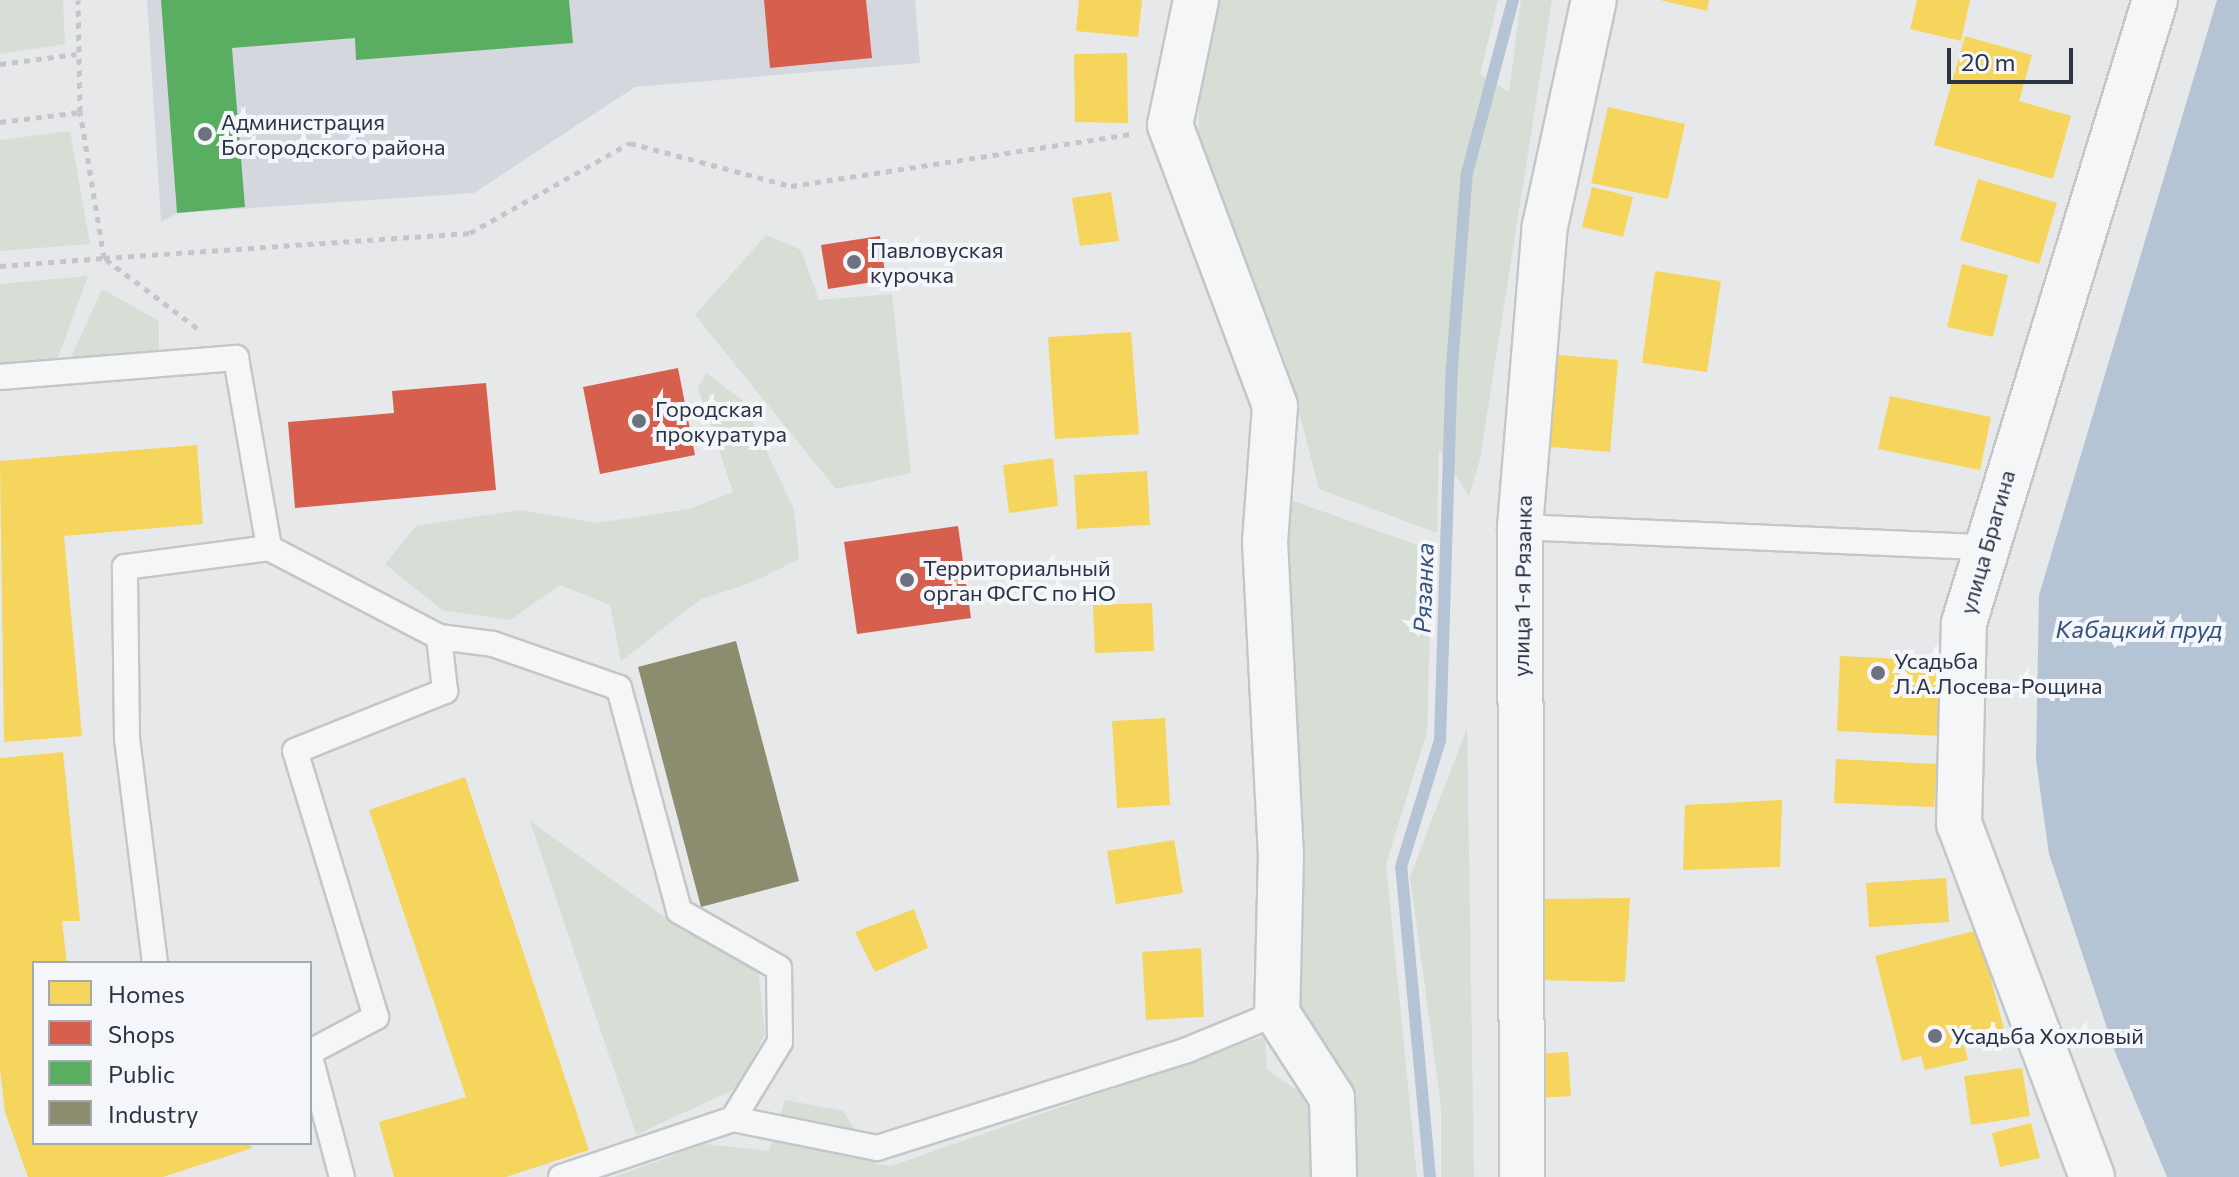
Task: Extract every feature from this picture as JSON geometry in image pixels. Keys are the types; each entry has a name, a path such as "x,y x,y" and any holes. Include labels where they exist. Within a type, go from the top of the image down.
{"street":[{"path":"1196,0 1170,125 1275,406 1265,547 1281,854 1277,1013 1332,1098 1334,1177"},
{"name":"улица 1-я Рязанка","path":"1522,1177 1520,527 1545,226 1594,0"},
{"name":"улица Брагина","path":"2092,1177 1959,824 1964,623 1984,547 2155,0"}],"lane":[{"path":"0,377 236,358 269,548"},
{"path":"1520,527 1984,547"},
{"path":"155,961 127,739 125,567 269,548 439,637 493,644 619,688 679,911 779,968 780,1042 733,1119"},
{"path":"312,1054 376,1017 295,751 445,691 439,637"},
{"path":"561,1177 733,1119 877,1148 1187,1050 1277,1013"},
{"path":"312,1063 342,1177"}],"path":[{"path":"78,0 76,54 80,112 104,258 236,358"},
{"path":"0,64 76,54"},
{"path":"0,122 80,112"},
{"path":"0,266 470,233 630,143 791,186 1087,145 1170,125"}],"shaded area":[{"path":"0,0 63,0 65,44 0,54"},
{"path":"147,0 915,0 920,63 635,87 474,193 178,213 161,222"},
{"path":"1209,0 1498,0 1480,74 1509,92 1521,0 1552,0 1480,459 1469,496 1439,450 1437,533 1319,489 1287,366 1198,136 1203,26"},
{"path":"70,131 90,244 0,251 0,140"},
{"path":"766,235 801,250 819,300 892,294 911,473 836,489 695,315"},
{"path":"88,276 57,360 0,365 0,284"},
{"path":"102,289 159,321 159,351 69,362"},
{"path":"706,373 742,400 794,509 799,559 753,582 701,599 621,661 610,605 560,585 510,620 442,610 385,564 416,526 520,510 597,523 689,509 733,492 698,388"},
{"path":"1282,497 1432,550 1427,732 1386,864 1417,1177 1346,1177 1297,1005"},
{"path":"1467,728 1474,1177 1441,1177 1441,1106 1410,877"},
{"path":"530,821 687,933 758,967 765,1034 737,1088 636,1135"},
{"path":"1265,1036 1267,1069 1309,1099 1312,1177 614,1177 704,1144 769,1151 785,1100 843,1111 877,1164 891,1166"}],"water":[{"name":"Кабацкий пруд","path":"2217,0 2239,0 2239,1177 2167,1177 2115,1052 2049,854 2036,760 2039,595"}],"building: Homes":[{"path":"1079,0 1142,0 1138,37 1076,31"},
{"path":"1660,0 1709,0 1707,11"},
{"path":"1917,0 1970,0 1961,41 1910,29"},
{"path":"1965,36 2032,55 2019,101 2071,116 2053,179 1934,145"},
{"path":"1127,53 1128,123 1075,122 1074,54"},
{"path":"1608,107 1685,124 1668,199 1591,183"},
{"path":"1978,179 2057,203 2039,264 1960,240"},
{"path":"1592,187 1633,197 1623,237 1582,227"},
{"path":"1111,192 1119,241 1080,246 1072,198"},
{"path":"1962,264 2008,275 1993,337 1947,327"},
{"path":"1655,271 1721,281 1707,372 1642,363"},
{"path":"1131,332 1139,434 1055,439 1048,337"},
{"path":"1548,354 1618,360 1610,452 1540,446"},
{"path":"1890,396 1991,417 1980,470 1878,449"},
{"path":"197,445 203,524 64,536 82,736 4,742 0,461"},
{"path":"1053,458 1058,506 1009,513 1003,465"},
{"path":"1147,471 1150,525 1077,529 1074,475"},
{"path":"1152,603 1154,651 1095,653 1093,605"},
{"path":"1840,656 1945,661 1941,736 1837,731"},
{"path":"1165,718 1170,805 1117,808 1112,721"},
{"path":"63,752 80,921 62,921 67,961 32,961 32,1145 251,1145 252,1148 163,1177 28,1177 5,1112 0,1069 0,758"},
{"path":"1836,759 1937,764 1934,807 1834,803"},
{"path":"465,777 589,1150 506,1177 394,1177 379,1122 466,1097 369,810"},
{"path":"1782,800 1780,867 1683,870 1685,805"},
{"path":"1174,840 1183,893 1116,904 1107,851"},
{"path":"1946,878 1949,922 1869,927 1866,883"},
{"path":"1630,898 1625,982 1538,980 1542,899"},
{"path":"914,909 928,948 875,972 855,932"},
{"path":"1978,930 2005,1033 1964,1044 1968,1060 1925,1070 1921,1056 1902,1061 1875,956"},
{"path":"1201,948 1204,1017 1146,1020 1142,952"},
{"path":"1568,1052 1571,1096 1524,1099 1521,1055"},
{"path":"2022,1068 2030,1116 1971,1125 1964,1076"},
{"path":"2031,1123 2040,1158 2000,1167 1992,1133"}],"building: Shops":[{"path":"764,0 866,0 872,58 770,68"},
{"name":"Павловуская курочка","path":"880,236 886,280 828,289 821,245"},
{"name":"Городская прокуратура","path":"678,368 695,455 600,474 583,387"},
{"path":"486,383 496,490 295,508 288,422 394,413 392,391"},
{"name":"Территориальный орган ФСГС по НО","path":"958,526 971,618 857,634 844,542"}],"building: Public":[{"name":"Администрация Богородского района","path":"161,0 569,0 573,43 356,60 355,38 232,48 245,207 177,213"}],"building: Industry":[{"path":"736,641 799,881 701,907 638,667"}],"waterway":[{"name":"Рязанка","path":"1430,1177 1401,867 1440,740 1452,366 1467,173 1513,0"}],"place":[{"name":"Администрация Богородского района","path":"205,134"},
{"name":"Павловуская курочка","path":"854,262"},
{"name":"Городская прокуратура","path":"639,421"},
{"name":"Территориальный орган ФСГС по НО","path":"907,580"},
{"name":"Усадьба Л.А.Лосева-Рощина","path":"1878,673"},
{"name":"Усадьба Хохловый","path":"1935,1036"}]}
